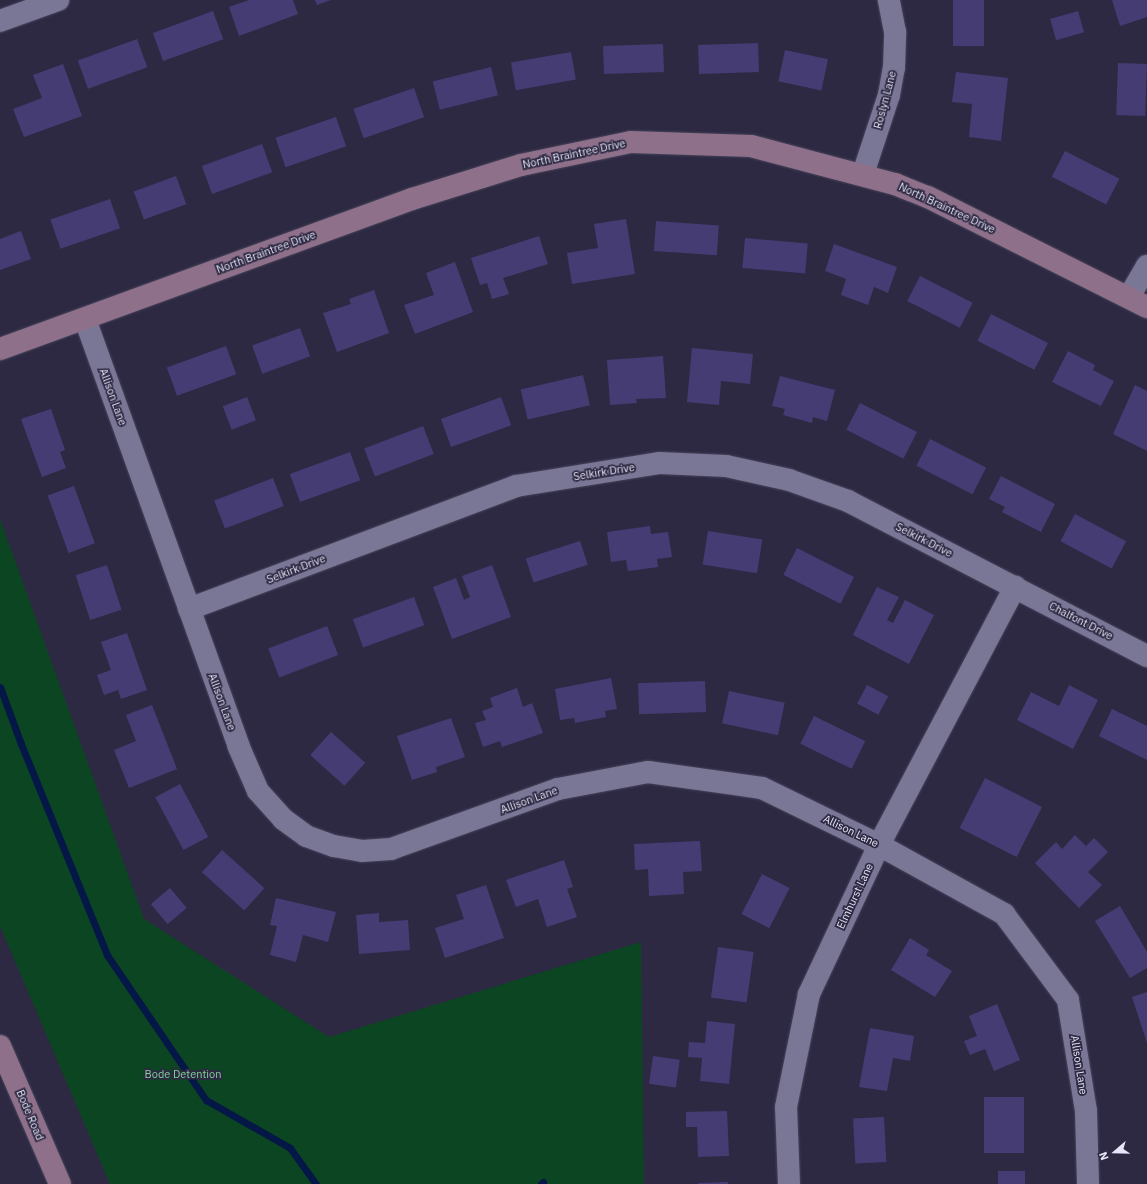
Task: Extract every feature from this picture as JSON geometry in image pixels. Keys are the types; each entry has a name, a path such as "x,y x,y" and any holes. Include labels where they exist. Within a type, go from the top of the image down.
{"street":[{"path":"0,21 58,0"},
{"name":"Roslyn Lane","path":"863,174 889,95 894,68 895,32 889,0"},
{"name":"North Braintree Drive","path":"0,349 412,199 521,164 631,142 751,146 863,174 928,198 1138,302"},
{"path":"1138,302 1147,266"},
{"name":"Allison Lane","path":"85,319 238,745 258,791 283,819 306,836 334,846 362,851 391,849 558,789 648,772 762,788 879,845 1004,914 1068,1000 1086,1111 1088,1184"},
{"name":"Selkirk Drive","path":"189,609 516,486 660,463 726,466 789,480 848,501 1015,587"},
{"name":"Chalfont Drive","path":"1015,587 1144,648"},
{"name":"Elmhurst Lane","path":"789,1184 786,1107 809,994 879,845 1015,587"},
{"name":"Bode Road","path":"0,1046 60,1184"}],"green space":[{"name":"Bode Detention","path":"0,519 144,919 329,1037 641,942 644,1184 110,1184 0,926"}],"building":[{"path":"249,0 293,0 298,14 239,36 229,7"},
{"path":"315,0 331,0 317,5"},
{"path":"953,0 984,0 984,46 953,46"},
{"path":"1112,0 1147,0 1147,17 1120,26"},
{"path":"213,11 223,39 163,61 153,33"},
{"path":"1078,11 1084,32 1056,40 1050,19"},
{"path":"137,39 147,67 88,89 78,61"},
{"path":"758,43 759,72 699,74 698,45"},
{"path":"663,44 664,72 604,74 603,46"},
{"path":"785,50 828,59 821,90 778,81"},
{"path":"571,52 576,80 516,90 511,63"},
{"path":"1118,63 1147,64 1145,116 1116,115"},
{"path":"63,64 82,116 24,137 13,109 42,98 33,75"},
{"path":"491,67 498,95 440,110 433,82"},
{"path":"956,72 1008,78 1001,141 969,137 972,104 952,102"},
{"path":"414,88 424,117 364,138 353,109"},
{"path":"336,117 346,146 286,167 275,138"},
{"path":"262,144 272,172 212,194 202,166"},
{"path":"1065,151 1119,179 1106,205 1052,177"},
{"path":"176,176 186,204 144,220 134,191"},
{"path":"110,199 120,228 61,249 50,220"},
{"path":"626,219 635,274 572,284 567,253 598,248 594,224"},
{"path":"656,221 719,225 717,255 654,251"},
{"path":"21,231 31,259 0,270 0,239"},
{"path":"539,236 548,264 503,278 509,294 492,299 487,283 480,285 471,258"},
{"path":"745,238 808,243 805,273 742,268"},
{"path":"834,244 897,267 888,293 874,287 868,305 841,295 846,279 825,271"},
{"path":"455,262 473,312 415,334 404,305 434,295 426,273"},
{"path":"920,276 973,303 960,328 907,301"},
{"path":"374,290 389,333 337,352 323,313 351,304 349,299"},
{"path":"991,314 1048,343 1034,370 977,341"},
{"path":"300,328 310,356 262,374 252,345"},
{"path":"226,346 236,374 177,396 167,368"},
{"path":"692,348 753,354 750,384 721,381 719,405 687,402"},
{"path":"1068,351 1095,365 1093,370 1114,381 1101,406 1052,382"},
{"path":"663,356 666,398 636,399 637,403 610,405 607,360"},
{"path":"583,375 590,405 528,420 521,389"},
{"path":"780,376 835,390 827,421 813,417 812,423 783,415 785,409 772,406"},
{"path":"1135,385 1147,391 1147,451 1113,434"},
{"path":"247,397 256,420 232,430 223,406"},
{"path":"501,397 511,425 451,447 441,419"},
{"path":"860,403 917,432 903,459 846,430"},
{"path":"51,409 65,450 60,452 66,468 42,477 21,419"},
{"path":"423,426 434,454 375,477 364,449"},
{"path":"930,439 986,468 973,494 916,466"},
{"path":"350,452 360,480 300,502 290,474"},
{"path":"1001,476 1055,504 1041,532 1002,512 1005,507 989,499"},
{"path":"273,478 284,506 225,529 214,501"},
{"path":"74,486 95,543 69,553 48,496"},
{"path":"1075,514 1126,541 1112,569 1060,541"},
{"path":"650,526 651,534 668,532 672,557 657,559 658,567 628,571 626,560 611,562 607,532"},
{"path":"708,531 762,540 757,573 703,565"},
{"path":"580,541 588,565 534,582 526,559"},
{"path":"797,548 854,577 840,604 783,575"},
{"path":"107,565 122,610 90,620 76,575"},
{"path":"492,565 511,617 452,639 433,587 456,578 464,600 470,597 462,576"},
{"path":"877,587 899,597 887,620 893,623 905,600 934,615 909,664 853,635"},
{"path":"414,597 424,625 363,647 353,619"},
{"path":"327,626 338,655 279,678 268,649"},
{"path":"127,633 147,690 121,699 118,690 104,695 97,675 111,670 101,642"},
{"path":"611,678 617,709 605,711 606,717 575,723 574,718 560,720 555,689"},
{"path":"705,681 706,712 639,714 638,683"},
{"path":"867,685 888,696 878,715 857,704"},
{"path":"1069,685 1098,700 1073,749 1017,720 1031,692 1059,706"},
{"path":"517,688 523,707 532,703 543,733 502,747 500,741 483,747 475,723 486,720 482,711 493,707 490,698"},
{"path":"729,691 785,703 778,735 722,723"},
{"path":"152,705 177,769 129,788 114,750 136,741 126,715"},
{"path":"1112,709 1147,726 1147,760 1099,736"},
{"path":"814,716 865,741 852,769 800,744"},
{"path":"451,718 465,757 436,767 437,772 412,780 397,736"},
{"path":"331,732 365,763 344,786 310,755"},
{"path":"985,778 1042,807 1017,857 960,828"},
{"path":"180,784 208,837 183,850 155,797"},
{"path":"1075,835 1086,846 1094,838 1108,852 1088,872 1102,885 1079,908 1035,863 1056,842 1062,849"},
{"path":"700,841 702,871 683,872 684,894 649,896 648,869 635,870 634,844"},
{"path":"222,850 264,888 244,910 202,872"},
{"path":"564,860 573,887 567,889 577,917 547,927 538,899 516,907 506,880"},
{"path":"762,874 790,888 769,928 742,914"},
{"path":"486,885 504,938 445,958 435,928 464,919 456,895"},
{"path":"170,888 187,908 168,924 151,904"},
{"path":"276,898 336,912 328,942 303,935 296,962 270,955 277,926 270,925"},
{"path":"1120,906 1147,952 1147,968 1130,978 1095,921"},
{"path":"379,913 379,922 408,920 410,950 359,954 356,915"},
{"path":"910,938 929,950 926,955 952,971 935,997 891,970"},
{"path":"718,947 754,952 747,1003 711,998"},
{"path":"1147,992 1147,1043 1132,997"},
{"path":"997,1004 1020,1060 994,1071 985,1049 970,1055 964,1041 977,1036 969,1016"},
{"path":"707,1021 735,1024 729,1084 700,1081 702,1058 688,1057 689,1042 705,1043"},
{"path":"870,1028 914,1036 910,1061 893,1058 887,1091 859,1087"},
{"path":"653,1056 680,1060 676,1087 649,1084"},
{"path":"984,1097 1024,1097 1024,1153 984,1153"},
{"path":"727,1111 729,1156 698,1157 697,1127 686,1127 686,1112"},
{"path":"884,1117 886,1162 855,1164 853,1119"},
{"path":"998,1171 1025,1171 1025,1184 998,1184"},
{"path":"728,1182 728,1184 698,1184 698,1183"}],"waterway":[{"path":"0,687 21,744 107,955 206,1100 290,1148 316,1184"}]}
